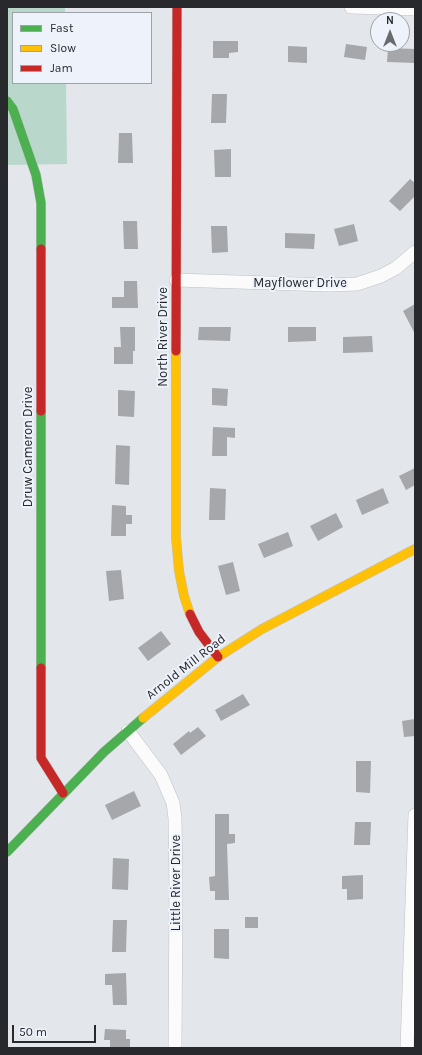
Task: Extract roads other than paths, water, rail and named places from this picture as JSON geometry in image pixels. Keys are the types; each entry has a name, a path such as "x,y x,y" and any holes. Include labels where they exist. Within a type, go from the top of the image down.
{"street":[{"name":"North River Drive","path":"177,7 176,530 179,571 189,612 199,632 218,657"},
{"path":"351,7 415,9"},
{"name":"Druw Cameron Drive","path":"7,101 13,109 36,175 41,203 41,758 63,793"},
{"name":"Mayflower Drive","path":"176,280 357,284 381,276 396,268 415,252"},
{"name":"Arnold Mill Road","path":"7,852 63,793 128,731 218,657 262,629 415,549"},
{"name":"Little River Drive","path":"128,731 161,775 172,803 175,818 176,887 174,1048"},
{"path":"407,1048 415,815"}]}
